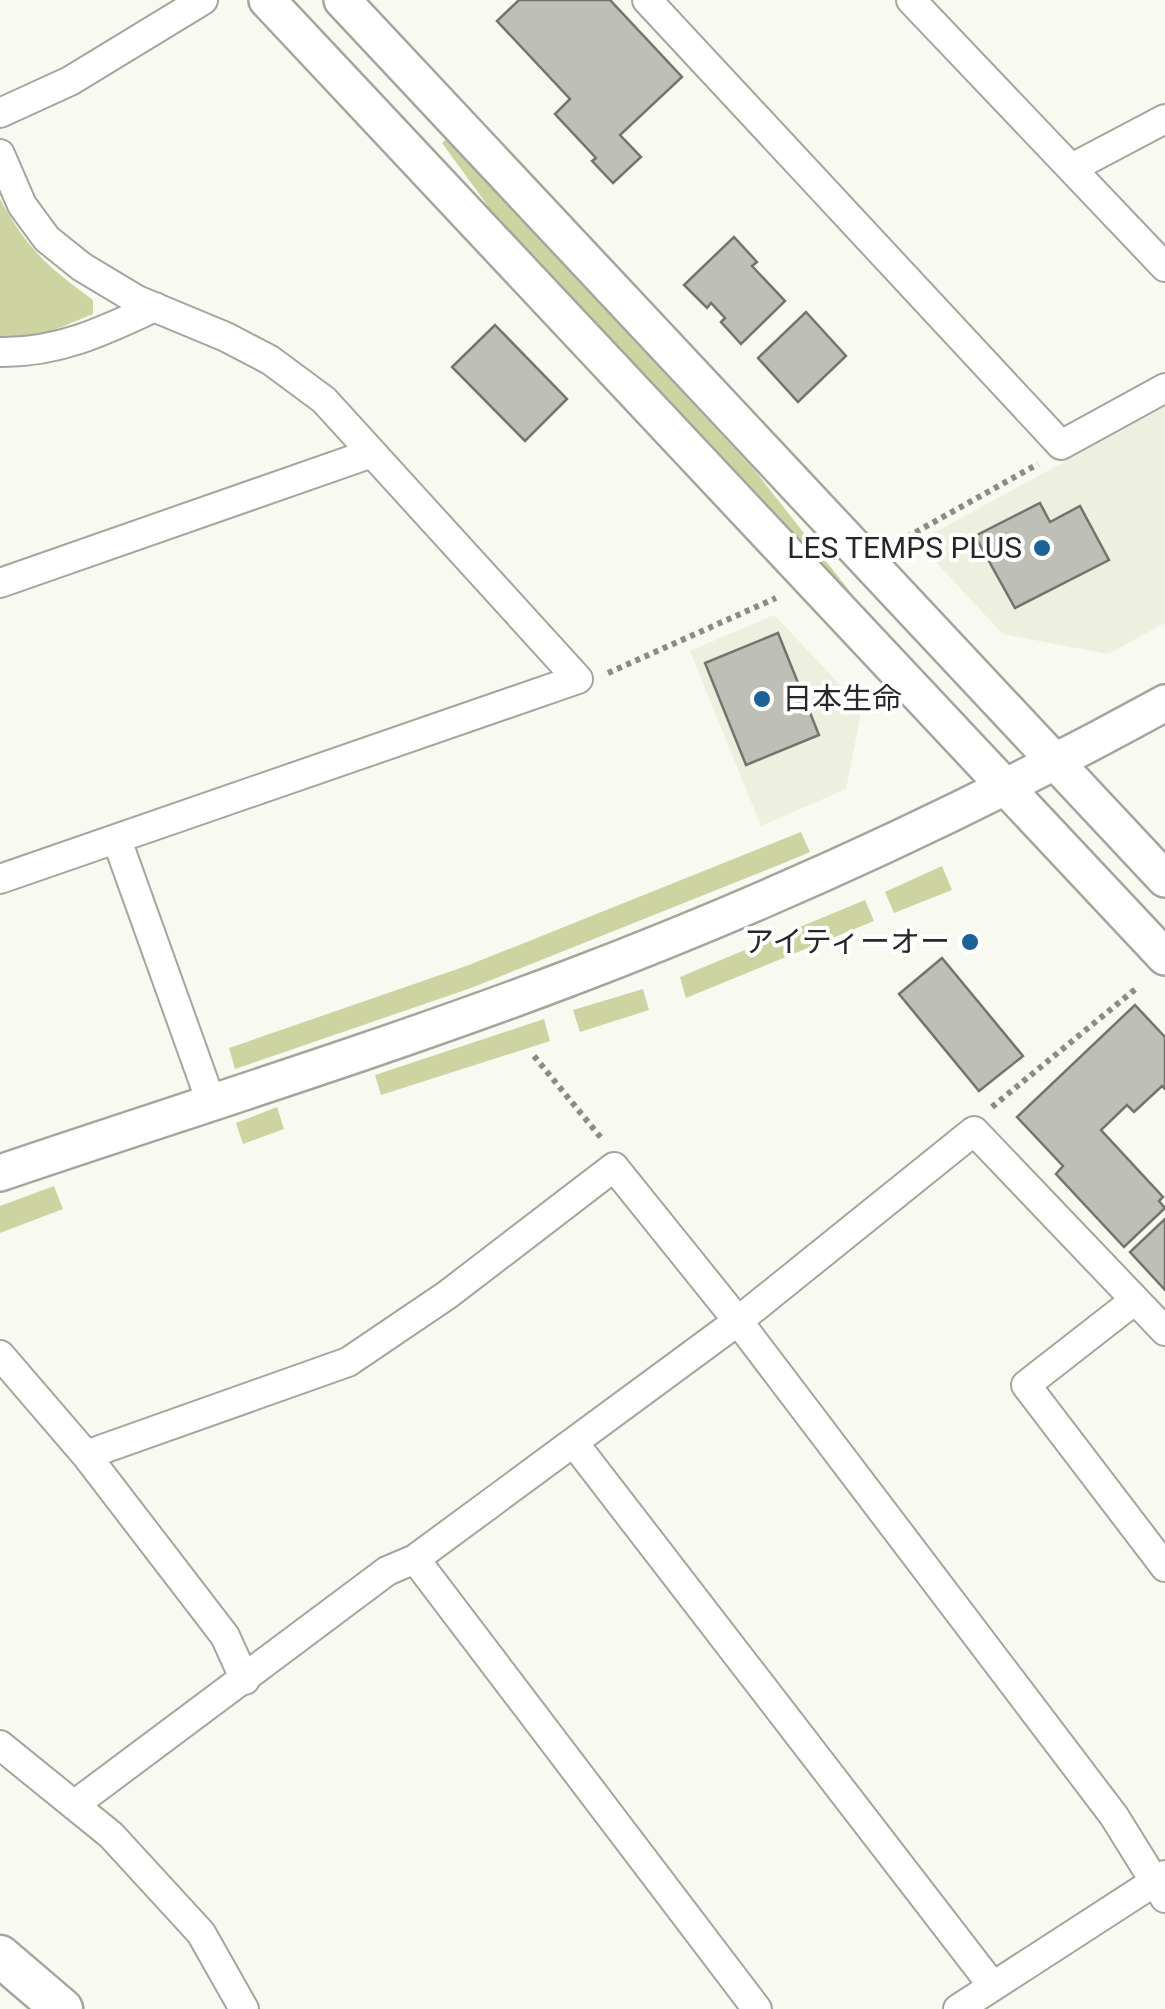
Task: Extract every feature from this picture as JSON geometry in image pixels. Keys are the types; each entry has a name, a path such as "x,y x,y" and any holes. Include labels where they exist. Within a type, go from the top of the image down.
{"main road":[{"path":"0,1956 62,2009"}],"street":[{"path":"0,113 70,80 203,0"},
{"path":"267,0 1165,957"},
{"path":"342,0 1165,879"},
{"path":"647,0 1062,445 1165,388"},
{"path":"911,0 1165,267"},
{"path":"1072,168 1165,119"},
{"path":"0,154 22,205 47,240 82,267 155,308 270,360 324,400 578,679 0,880"},
{"path":"0,352 56,348 91,338 155,308"},
{"path":"0,583 372,453"},
{"path":"0,1173 480,1012 640,950 838,868 1008,788 1165,704"},
{"path":"118,840 211,1102"},
{"path":"74,1804 387,1571 415,1559 738,1321 974,1131 1165,1332"},
{"path":"86,1455 348,1362 448,1295 614,1167 738,1321 1114,1816 1162,1885 958,2009"},
{"path":"1135,1300 1026,1385 1165,1567"},
{"path":"0,1356 86,1455 226,1636 245,1680"},
{"path":"574,1443 992,1985"},
{"path":"415,1559 757,2009"},
{"path":"0,1745 111,1835 201,1933 244,2009"}],"path":[{"path":"898,542 1051,457 1062,445"},
{"path":"578,679 598,678 776,598"},
{"path":"974,1131 986,1112 1138,987"},
{"path":"534,1056 612,1151 614,1167"}],"shaded area":[{"path":"1165,407 1165,623 1108,654 1003,634 917,542"},
{"path":"774,615 862,708 846,789 761,826 690,651"}],"green space":[{"path":"446,139 756,472 855,598 850,603 512,239 442,143"},
{"path":"0,199 40,256 93,300 93,314 40,336 0,336"},
{"path":"801,832 810,852 779,865 471,988 235,1069 229,1048 469,965"},
{"path":"942,866 952,890 894,913 885,892"},
{"path":"865,900 874,921 686,998 680,977"},
{"path":"643,989 649,1010 580,1032 573,1010"},
{"path":"544,1019 550,1041 381,1095 375,1075"},
{"path":"277,1107 284,1129 243,1144 236,1123"},
{"path":"54,1186 63,1209 0,1233 0,1206"}],"building":[{"path":"519,0 610,0 682,77 620,135 641,157 613,183 592,161 596,158 555,114 570,99 497,21"},
{"path":"734,237 757,262 752,266 785,301 741,344 721,322 725,318 711,303 707,308 684,285"},
{"path":"806,312 846,356 798,402 758,358"},
{"path":"495,325 567,399 525,441 452,367"},
{"name":"LES TEMPS PLUS","path":"1040,503 1050,522 1080,506 1109,560 1015,608 975,536"},
{"name":"日本生命","path":"778,633 819,735 746,765 705,663"},
{"path":"942,958 1023,1056 979,1091 899,994"},
{"path":"1135,1005 1165,1037 1165,1089 1162,1086 1134,1112 1127,1105 1101,1130 1163,1197 1159,1201 1165,1208 1124,1247 1056,1174 1063,1166 1017,1117"},
{"path":"1165,1219 1165,1290 1130,1252"}],"place":[{"name":"LES TEMPS PLUS","path":"1042,548"},
{"name":"日本生命","path":"762,699"},
{"name":"アイティーオー","path":"970,942"}]}
